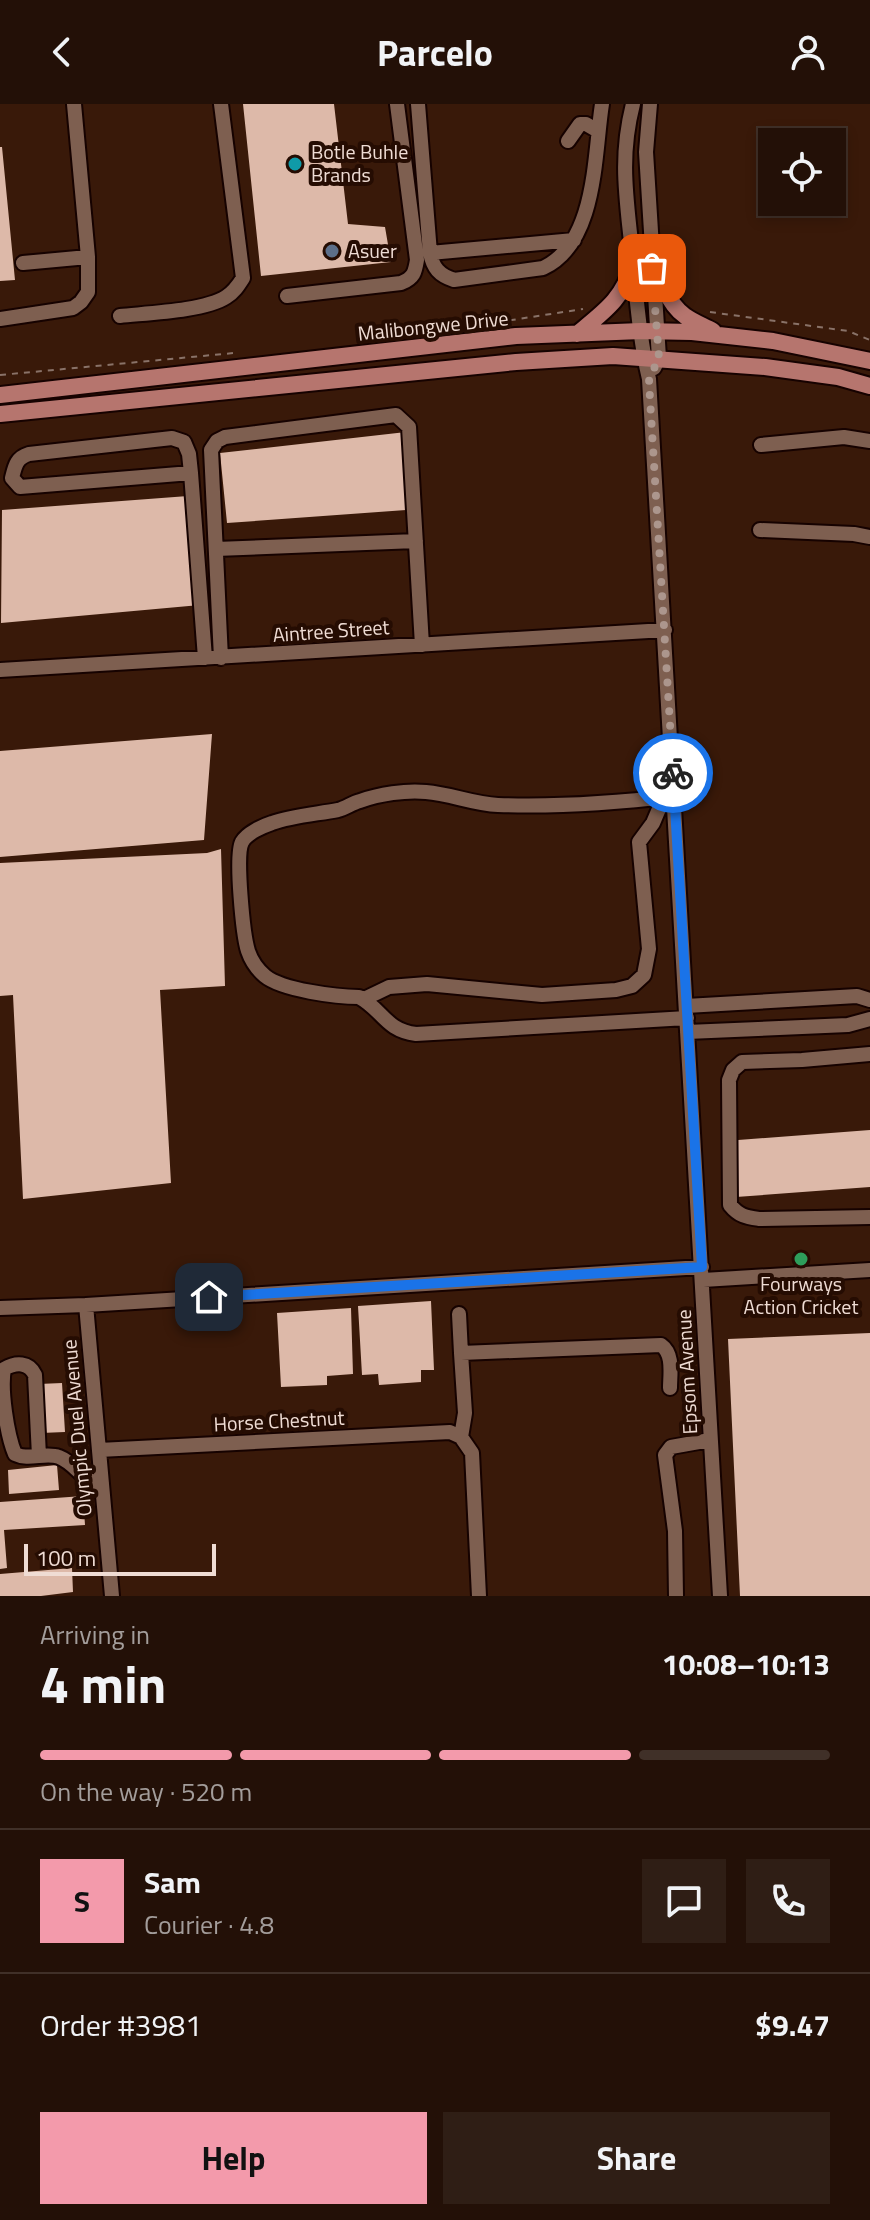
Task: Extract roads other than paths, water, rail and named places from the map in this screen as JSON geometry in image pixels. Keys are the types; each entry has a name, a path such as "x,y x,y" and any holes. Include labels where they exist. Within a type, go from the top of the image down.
{"main road":[{"path":"651,247 667,294 676,308 722,335"},
{"path":"577,334 613,305 628,281 633,264"},
{"name":"Malibongwe Drive","path":"0,395 516,336 649,331 722,335 773,341 870,361"},
{"path":"0,414 516,362 613,356 765,367 838,377 870,386"}],"street":[{"path":"0,319 73,308 88,292 88,257 74,104"},
{"path":"120,316 203,305 225,298 236,290 243,278 221,104"},
{"path":"287,296 401,283 410,279 415,272 417,260 397,104"},
{"path":"418,104 430,253 433,265 443,276 454,280 543,268 556,262 580,230 588,200 602,104"},
{"path":"633,104 623,169 633,264 649,331"},
{"path":"650,104 646,152 651,247 651,358"},
{"path":"568,141 580,124 598,131"},
{"path":"430,253 574,240"},
{"path":"23,263 88,257"},
{"name":"Epsom Avenue","path":"651,358 649,379 665,630 669,796 687,1019 720,1596"},
{"path":"221,658 211,450 217,441 225,437 396,415 409,427 422,645"},
{"path":"761,445 844,437 870,441"},
{"path":"191,473 20,487 12,478 15,463 29,454 172,438 184,442 191,473 205,658"},
{"path":"760,530 870,537"},
{"path":"216,549 416,541"},
{"name":"Aintree Street","path":"0,670 665,630"},
{"path":"669,796 535,806 484,805 454,795 422,791 381,796 336,810 273,822 242,841 238,863 248,950 257,967 276,983 336,996 359,997 395,1028 416,1034 687,1019 857,996 870,1000"},
{"path":"364,999 389,987 427,984 542,995 632,986 644,975 649,949 639,842 669,796"},
{"path":"687,1019 848,1025 870,1019"},
{"path":"870,1054 742,1062 733,1070 729,1080 730,1205 735,1212 759,1219 870,1217"},
{"path":"0,1308 702,1273 870,1270"},
{"name":"Olympic Duel Avenue","path":"86,1305 112,1596"},
{"path":"459,1314 465,1413 461,1437 472,1453 479,1596"},
{"path":"461,1353 661,1345 670,1354 670,1388"},
{"path":"39,1456 35,1375 30,1367 13,1365 4,1369 3,1379 12,1448 19,1456 39,1456 54,1455 62,1458 84,1478 102,1484"},
{"name":"Horse Chestnut","path":"99,1450 450,1432 461,1437"},
{"path":"676,1596 675,1531 665,1455 671,1447 710,1440"}],"place":[{"name":"Botle Buhle Brands","path":"295,164"},
{"name":"Asuer","path":"332,251"},
{"name":"Fourways Action Cricket","path":"801,1259"}]}
